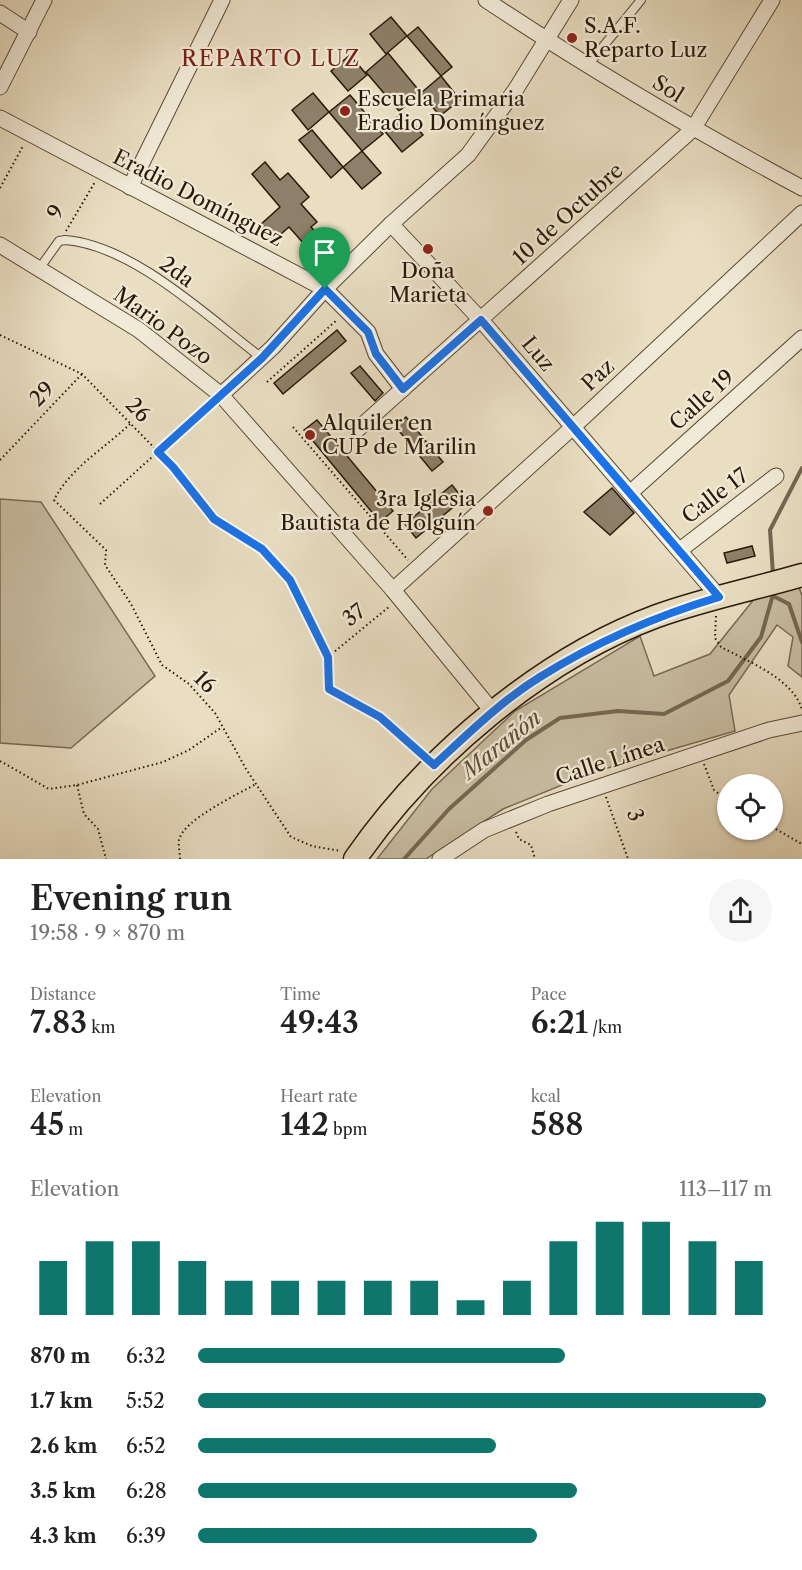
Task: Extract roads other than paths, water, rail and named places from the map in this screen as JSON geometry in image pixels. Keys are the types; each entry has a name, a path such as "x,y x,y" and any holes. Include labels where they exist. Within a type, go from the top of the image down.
{"main road":[{"path":"357,856 383,819 434,765 493,712 539,678 603,642 656,617 795,577"}],"street":[{"path":"0,87 44,0"},
{"path":"130,187 222,0"},
{"name":"Sol","path":"486,0 547,41 693,129 802,188"},
{"path":"221,395 262,358 325,289 391,224 468,155 547,41 571,0"},
{"name":"10 de Octubre","path":"357,430 693,129 772,0"},
{"path":"0,13 29,32"},
{"name":"Eradio Domínguez","path":"0,118 325,289 368,332 376,354 403,389"},
{"name":"Paz","path":"396,594 416,569 573,427 802,213"},
{"name":"Luz","path":"391,224 481,320 680,550 717,598"},
{"name":"Mario Pozo","path":"1,249 39,269 140,330 221,395 396,594 493,712"},
{"name":"Calle 19","path":"630,493 802,338"},
{"name":"Calle 17","path":"680,550 776,476"},
{"name":"Calle Línea","path":"440,859 484,830 510,820 699,753 769,730 802,723"}],"lane":[{"path":"588,65 641,0"},
{"name":"2da","path":"59,242 70,240 111,252 150,273 262,358"},
{"name":"9","path":"39,269 59,242"}],"waterway":[{"name":"Marañón","path":"773,574 770,530 802,468"},
{"name":"Marañón","path":"404,859 449,809 526,740 560,718 618,711 664,714 728,681 761,637 774,591"},
{"path":"775,597 789,604 802,642"}],"place":[{"name":"S.A.F. Reparto Luz","path":"572,38"},
{"name":"Escuela Primaria Eradio Domínguez","path":"345,111"},
{"name":"Doña Marieta","path":"428,249"},
{"name":"Alquiler en CUP de Marilin","path":"310,435"},
{"name":"3ra Iglesia Bautista de Holguín","path":"488,511"}],"district":[{"name":"REPARTO LUZ","path":"271,58"}]}
